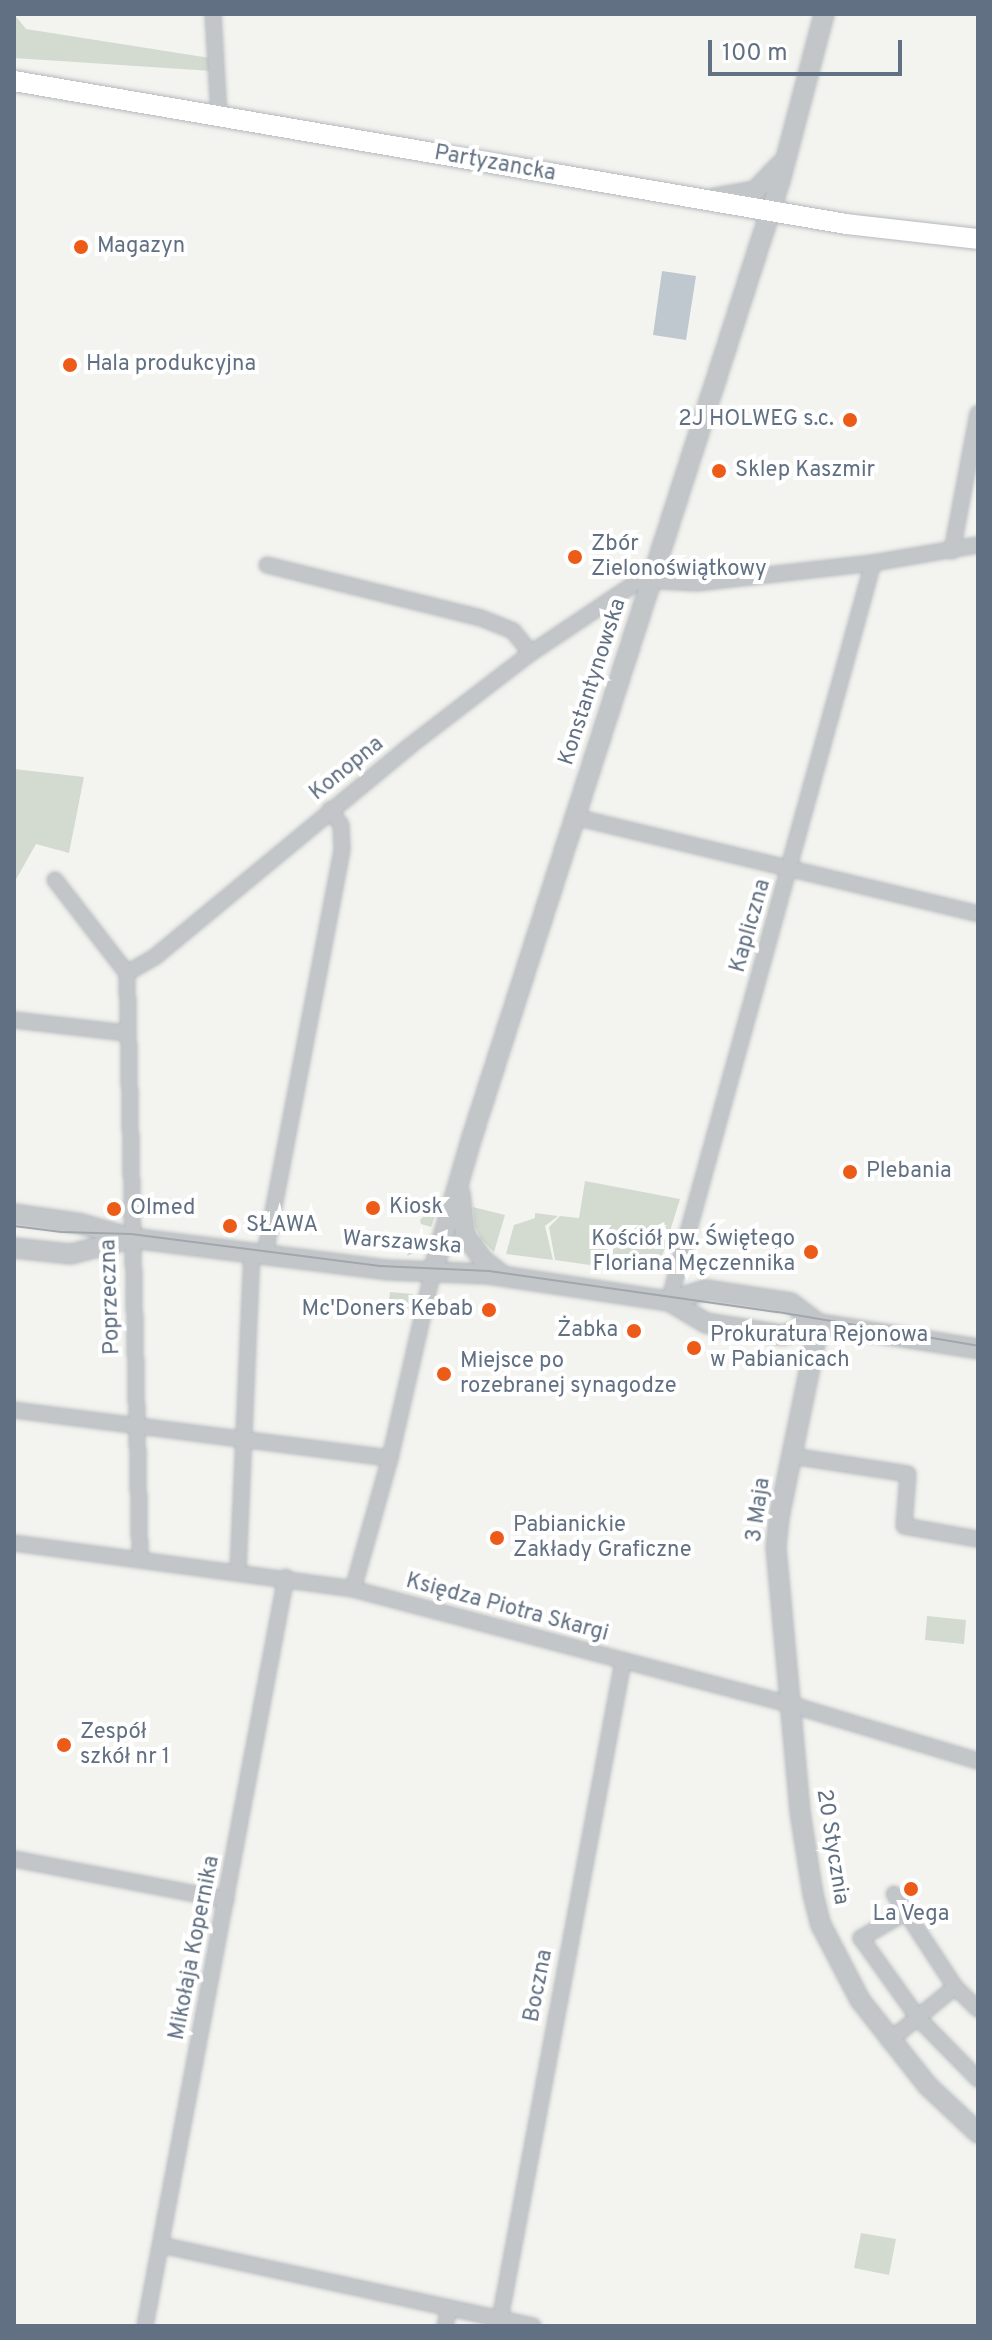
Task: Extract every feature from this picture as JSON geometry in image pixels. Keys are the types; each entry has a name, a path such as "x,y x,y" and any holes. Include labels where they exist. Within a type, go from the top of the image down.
{"main road":[{"name":"Partyzancka","path":"14,81 858,226 978,239"}],"street":[{"path":"213,14 219,116"},
{"name":"Konstantynowska","path":"433,1271 458,1182 771,211 824,14"},
{"path":"699,199 741,195 761,188 778,168 792,141"},
{"path":"952,551 978,413"},
{"path":"652,578 697,583 873,563 978,545"},
{"name":"Kapliczna","path":"669,1301 873,563"},
{"path":"267,565 481,618 513,631 531,653"},
{"name":"Konopna","path":"127,973 156,956 330,810 531,653 640,580 652,578"},
{"path":"238,1571 258,1253 342,850 341,825 330,810"},
{"path":"575,817 978,914"},
{"path":"14,1020 126,1033 127,973 55,880"},
{"name":"Poprzeczna","path":"126,1033 140,1560"},
{"path":"458,1182 465,1235 483,1260 502,1276"},
{"name":"Warszawska","path":"14,1214 78,1223 131,1238 380,1269 502,1276 669,1301 706,1323 783,1335 819,1324 978,1349"},
{"name":"Warszawska","path":"14,1248 71,1254 131,1238"},
{"path":"353,1589 390,1458 433,1271"},
{"name":"Warszawska","path":"669,1301 706,1290 752,1296 791,1303 819,1324"},
{"name":"3 Maja","path":"790,1705 776,1547 819,1324"},
{"path":"14,1410 390,1458"},
{"path":"792,1456 908,1474 904,1526 978,1539"},
{"name":"Księdza Piotra Skargi","path":"14,1543 286,1577 353,1589 790,1705 978,1761"},
{"name":"Mikołaja Kopernika","path":"145,2326 286,1577"},
{"name":"Boczna","path":"500,2319 623,1662"},
{"name":"20 Stycznia","path":"790,1705 806,1857 821,1925 860,2000 889,2041 928,2086 978,2133"},
{"path":"14,1859 226,1900"},
{"path":"894,1894 955,1987 978,2009"},
{"path":"905,1913 861,1938 918,2018 978,2079"},
{"path":"889,2041 955,1987"},
{"path":"161,2245 533,2326"},
{"path":"445,2326 449,2308"}],"shaded area":[{"path":"14,14 26,29 210,58 212,71 14,58"},
{"path":"662,271 696,276 686,340 653,335"},
{"path":"14,769 84,777 69,853 36,844 14,883"},
{"path":"585,1181 680,1199 658,1270 646,1273 555,1260 549,1227 560,1216 579,1218"},
{"path":"442,1196 431,1227 421,1224 420,1220"},
{"path":"473,1207 505,1215 494,1252 481,1239 475,1227"},
{"path":"535,1213 558,1216 545,1226 553,1260 506,1254 514,1225 535,1218"},
{"path":"349,1230 379,1233 378,1247 347,1245"},
{"path":"420,1233 429,1236 420,1250 407,1256 415,1236"},
{"path":"390,1292 413,1294 412,1311 388,1307"},
{"path":"927,1616 966,1620 964,1644 925,1640"},
{"path":"861,2233 896,2239 889,2275 854,2268"}],"tram line":[{"path":"14,1226 62,1232 131,1234 380,1266 489,1271 778,1312 978,1346"}],"place":[{"name":"Magazyn","path":"81,247"},
{"name":"Hala produkcyjna","path":"70,365"},
{"name":"2J HOLWEG s.c.","path":"850,420"},
{"name":"Sklep Kaszmir","path":"719,471"},
{"name":"Zbór Zielonoświątkowy","path":"575,557"},
{"name":"Plebania","path":"850,1172"},
{"name":"Kiosk","path":"373,1208"},
{"name":"Olmed","path":"114,1209"},
{"name":"SŁAWA","path":"230,1226"},
{"name":"Kościół pw. Świętego Floriana Męczennika","path":"811,1252"},
{"name":"Mc'Doners Kebab","path":"489,1310"},
{"name":"Żabka","path":"634,1331"},
{"name":"Prokuratura Rejonowa w Pabianicach","path":"694,1348"},
{"name":"Miejsce po rozebranej synagodze","path":"444,1374"},
{"name":"Pabianickie Zakłady Graficzne","path":"497,1538"},
{"name":"Zespół szkół nr 1","path":"64,1745"},
{"name":"La Vega","path":"911,1889"}]}
